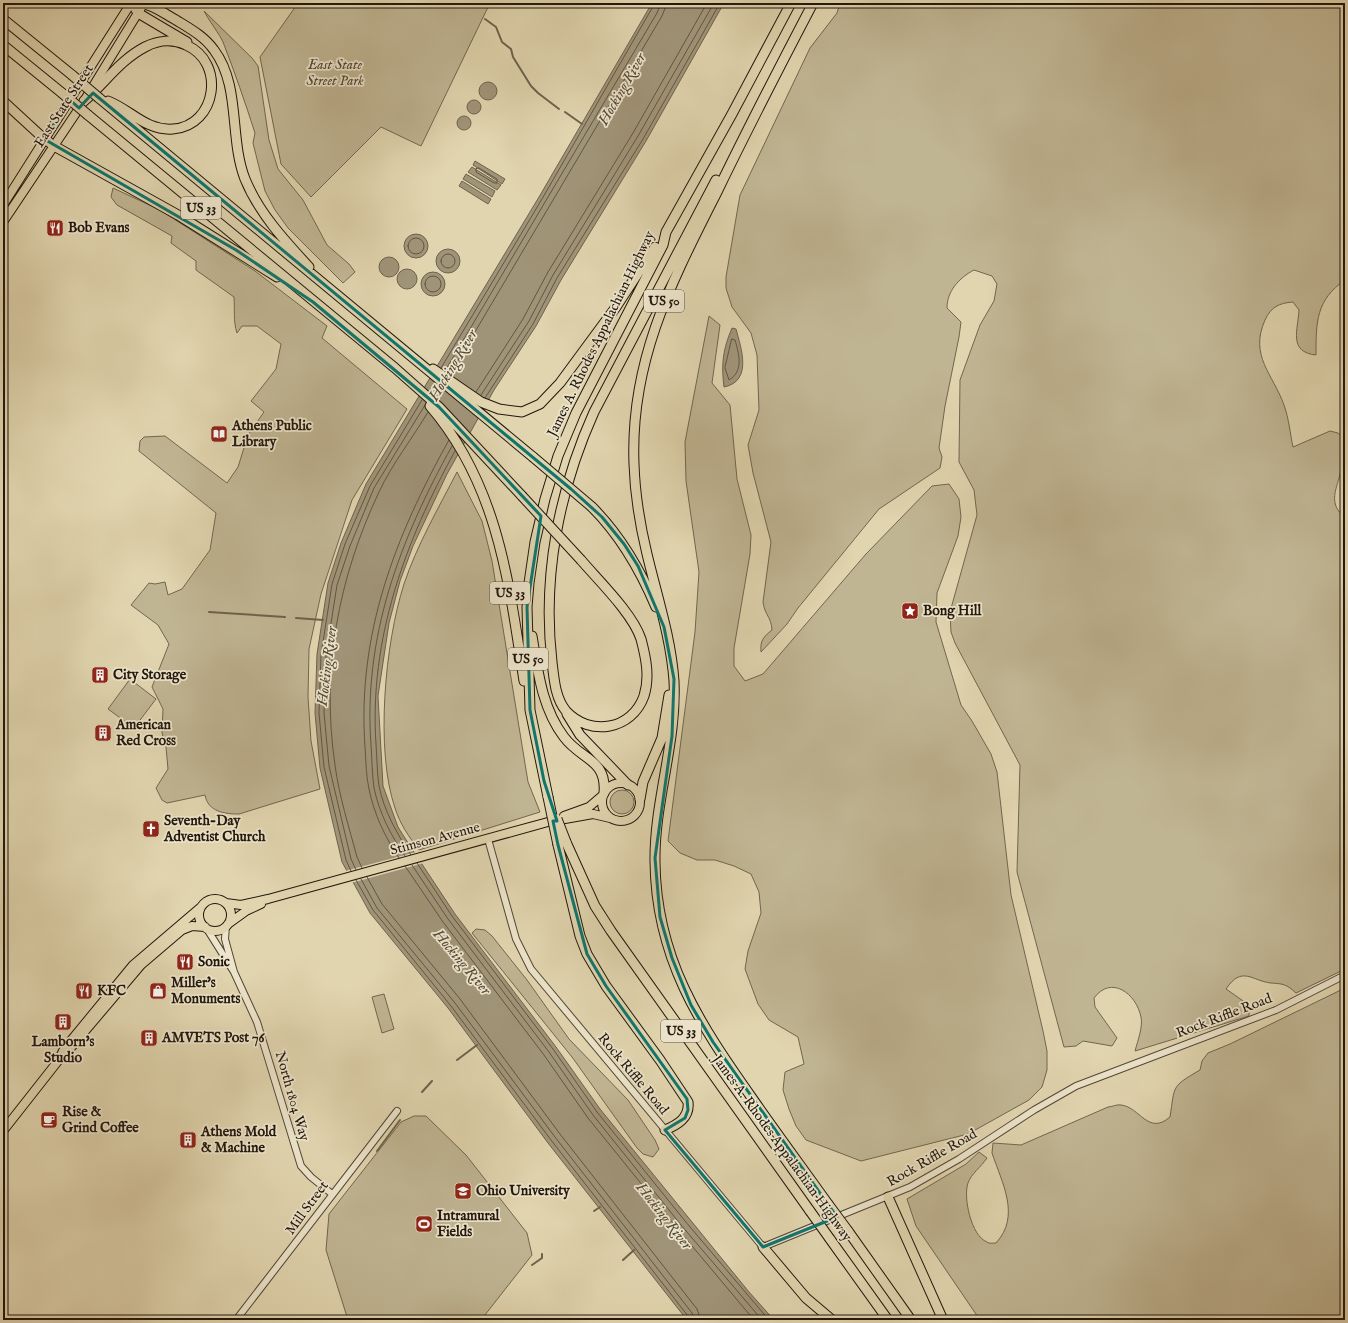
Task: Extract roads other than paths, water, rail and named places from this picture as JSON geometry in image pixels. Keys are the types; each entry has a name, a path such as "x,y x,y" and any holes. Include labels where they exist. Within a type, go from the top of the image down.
{"highway":[{"path":"99,98 119,106 152,127 165,129 183,127 200,115 209,100 212,88 210,73 205,59 196,49 179,36 138,13 132,3"},
{"path":"140,3 144,3 190,28 214,50 220,60 228,81 236,146 244,177 253,197 278,231 324,282"},
{"name":"James A. Rhodes Appalachian Highway","path":"791,3 732,114 666,232 663,245 591,381 558,456 544,499 535,542 529,583 527,608 530,710 548,797 562,844 595,906 611,931 888,1320"},
{"path":"628,785 580,735 557,692 548,628 549,580 552,550 560,513 582,439 622,356 810,3"},
{"name":"James A. Rhodes Appalachian Highway","path":"814,3 742,140 666,296 652,334 643,370 637,405 634,442 636,494 640,523 671,664 674,696 672,736 658,827 655,858 660,917 668,946 691,1004 713,1042 911,1320"},
{"name":"US 33","path":"3,19 287,255 324,282 592,507 614,530 638,566 664,627"},
{"path":"84,101 124,60 147,46 174,41 196,49"},
{"name":"US 33","path":"3,45 314,303 395,368 421,392 427,403 451,433 477,478 494,523 503,556 530,710"},
{"path":"3,101 44,139 54,146 236,250 314,303"},
{"path":"409,353 481,402 499,409 514,412 531,409 552,394 616,307 666,232"},
{"path":"421,392 438,407 581,560 633,623 641,639 648,672 647,681 644,696 638,708 627,719 613,726 601,728 590,726 578,720 566,711"},
{"path":"527,608 537,669 546,702 565,738 575,748 594,762 600,770 605,781 604,794"},
{"path":"640,799 643,782 658,748 665,724 671,664"},
{"path":"562,844 576,924 587,954 606,986 660,1060 688,1102 688,1110 685,1118 674,1126 665,1130"},
{"path":"888,1197 943,1320"},
{"path":"763,1247 806,1298 832,1320"}],"main road":[{"name":"East State Street","path":"3,205 132,3"},
{"name":"East State Street","path":"3,222 84,101 144,3"},
{"path":"548,822 588,807 613,785 621,783 636,790 640,799 639,809 632,818 622,821 610,818 603,808 604,794"},
{"name":"Stimson Avenue","path":"226,903 241,905 268,899 548,822 593,814 610,818"},
{"path":"3,1131 58,1061 68,1044 133,965 205,902 212,899 220,899 226,903 231,913 227,925 216,930 192,926 182,930 141,965 68,1052 58,1061"},
{"name":"Stimson Avenue","path":"227,925 268,899"},
{"path":"201,907 199,917 206,928"}],"street":[{"name":"Rock Riffle Road","path":"488,839 516,939 527,963 763,1247 910,1187 959,1159 1034,1110 1074,1087 1276,1010 1345,975"},
{"name":"North 1804 Way","path":"227,925 225,939 234,972"},
{"name":"North 1804 Way","path":"206,928 234,972 261,1033 301,1166 311,1177 332,1194"},
{"name":"Mill Street","path":"236,1320 307,1230 332,1194 397,1110"}],"water":[{"name":"Hocking River","path":"652,3 724,3 646,141 561,280 536,326 494,390 447,474 413,546 400,581 389,623 378,696 383,786 398,827 455,914 556,1047 600,1109 749,1292 774,1320 687,1320 548,1143 448,1008 370,913 342,862 320,768 315,713 317,654 328,583 341,543 366,484 539,197"},
{"path":"488,82 494,85 497,91 494,97 488,100 482,97 479,91 482,85"},
{"path":"474,100 479,102 481,107 479,112 474,114 469,112 467,107 469,102"},
{"path":"464,116 469,118 471,123 469,128 464,130 459,128 457,123 459,118"},
{"path":"475,161 505,179 502,184 473,165"},
{"path":"472,167 501,185 497,190 468,172"},
{"path":"466,174 495,191 492,197 463,179"},
{"path":"462,181 491,199 488,204 459,186"},
{"path":"411,234 421,234 428,241 428,251 421,258 411,258 404,251 404,241"},
{"path":"448,249 456,253 460,261 456,269 448,273 440,269 436,261 440,253"},
{"path":"389,257 396,260 399,267 396,274 389,277 382,274 379,267 382,260"},
{"path":"407,269 414,272 417,279 414,286 407,289 400,286 397,279 400,272"},
{"path":"433,272 441,276 445,284 441,292 433,296 425,292 421,284 425,276"},
{"path":"732,328 736,329 740,345 743,363 742,371 739,378 733,384 724,387 724,357"}],"waterway":[{"path":"485,19 496,27 502,42 511,49 513,57 531,86 559,109"},
{"path":"565,112 582,124"},
{"path":"209,612 285,617"},
{"name":"Hocking River","path":"296,618 323,620"},
{"path":"457,1060 477,1045"},
{"path":"422,1092 432,1081"},
{"path":"377,1151 400,1120"},
{"path":"594,1211 600,1207"},
{"path":"623,1260 634,1250"},
{"path":"532,1265 542,1258 542,1254"}],"place":[{"name":"Bob Evans","path":"55,228"},
{"name":"Athens Public Library","path":"219,434"},
{"name":"Bong Hill","path":"910,611"},
{"name":"City Storage","path":"100,675"},
{"name":"American Red Cross","path":"103,733"},
{"name":"Seventh-Day Adventist Church","path":"151,829"},
{"name":"Sonic","path":"185,962"},
{"name":"KFC","path":"84,991"},
{"name":"Miller's Monuments","path":"158,991"},
{"name":"Lamborn's Studio","path":"63,1022"},
{"name":"AMVETS Post 76","path":"149,1038"},
{"name":"Rise & Grind Coffee","path":"49,1120"},
{"name":"Athens Mold & Machine","path":"188,1140"},
{"name":"Ohio University","path":"463,1191"},
{"name":"Intramural Fields","path":"424,1224"}],"park label":[{"name":"East State Street Park","path":"335,74"}]}
